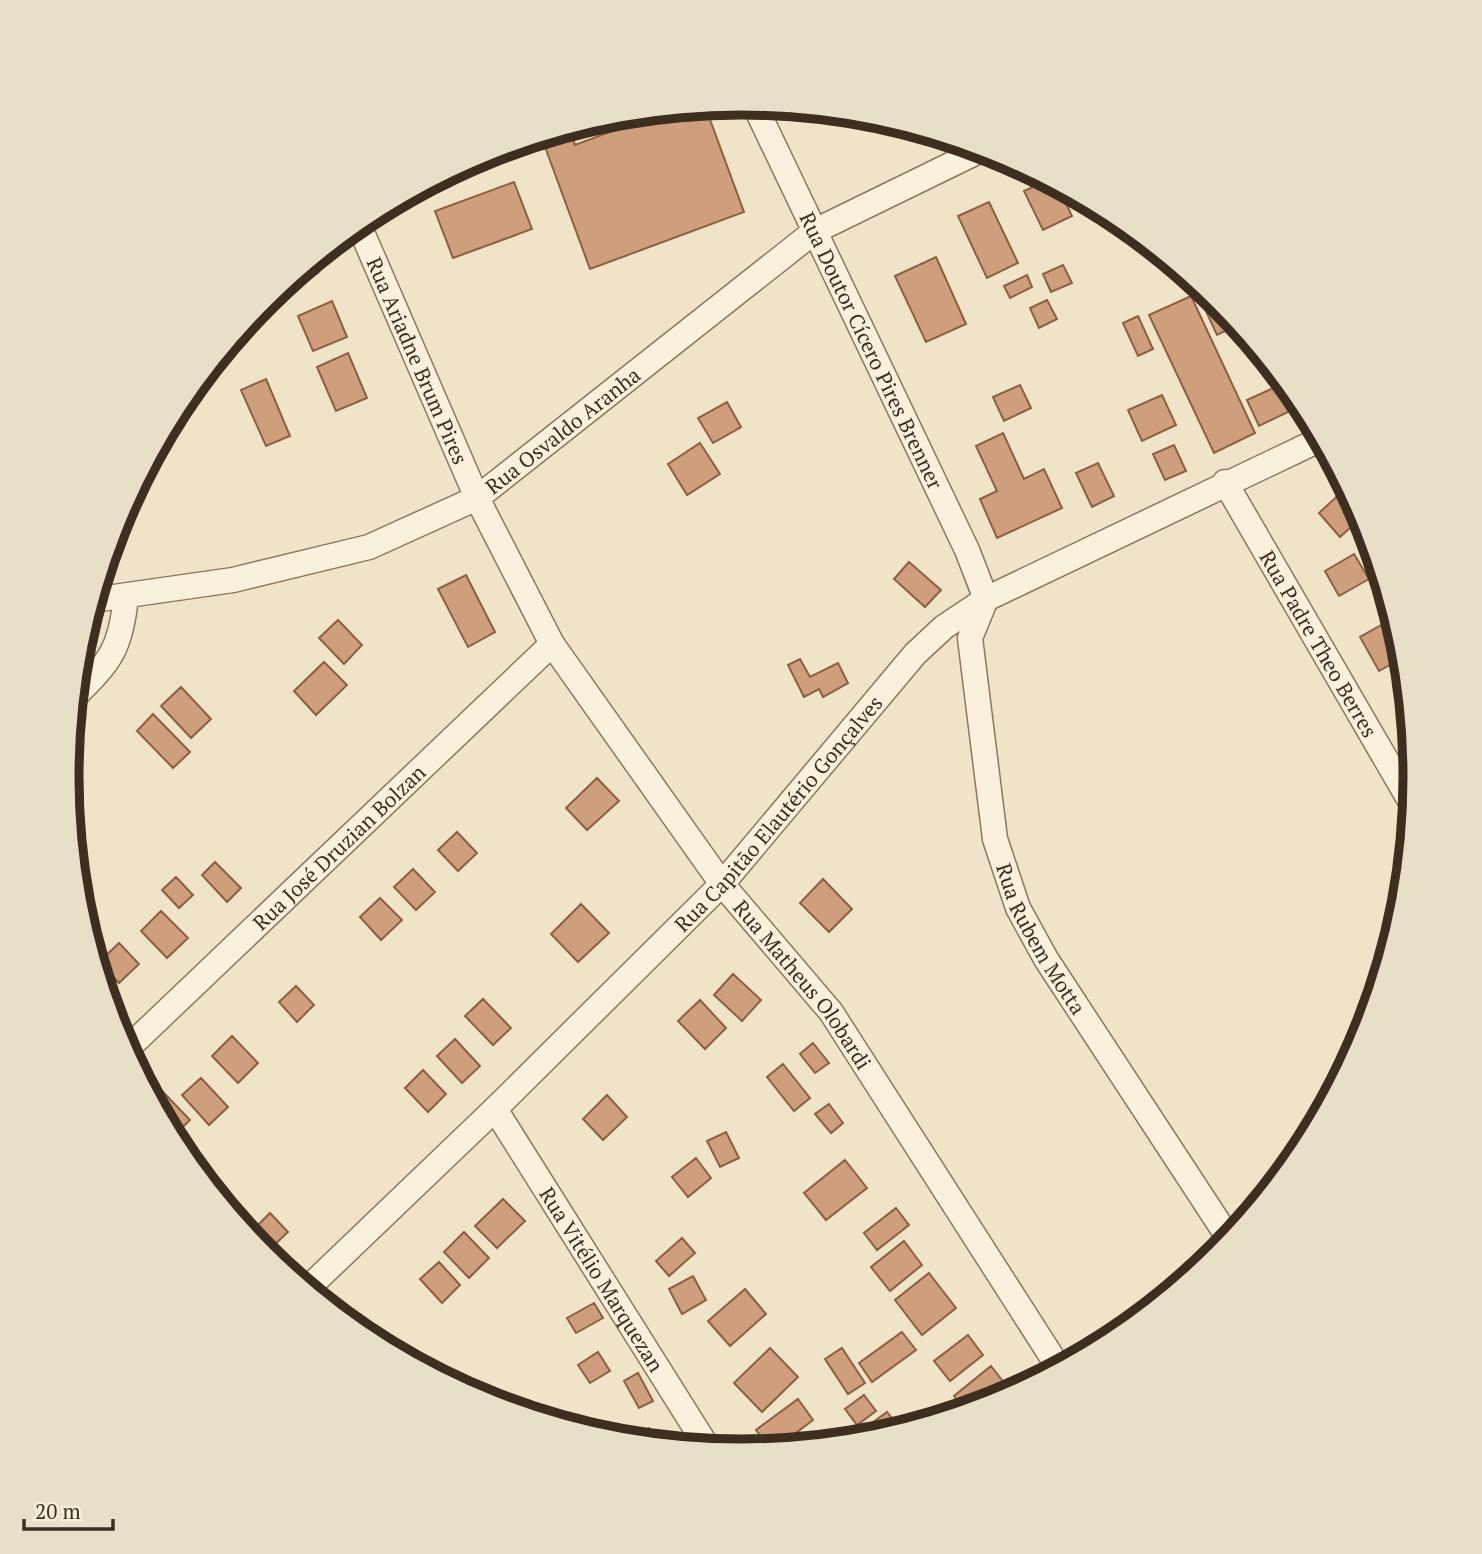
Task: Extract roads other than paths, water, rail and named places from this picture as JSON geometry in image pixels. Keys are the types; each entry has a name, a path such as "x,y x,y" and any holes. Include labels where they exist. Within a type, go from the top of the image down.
{"street":[{"name":"Rua Doutor Cícero Pires Brenner","path":"760,115 967,550 986,599"},
{"name":"Rua Osvaldo Aranha","path":"103,599 233,580 369,547 477,498 816,231 969,156"},
{"name":"Rua Ariadne Brum Pires","path":"363,234 477,498"},
{"name":"Rua Capitão Elautério Gonçalves","path":"314,1283 495,1109 722,884 915,654 944,627 986,599 1225,482 1313,443"},
{"name":"Rua Padre Theo Berres","path":"1225,482 1403,788"},
{"name":"Rua Matheus Olobardi","path":"477,498 552,644 722,884 831,1012 1054,1360"},
{"path":"85,687 108,664 124,621 126,596"},
{"name":"Rua Rubem Motta","path":"986,599 970,638 995,839 1018,908 1046,959 1223,1230"},
{"name":"Rua José Druzian Bolzan","path":"135,1043 552,644"},
{"name":"Rua Vitélio Marquezan","path":"495,1109 702,1438"}]}
